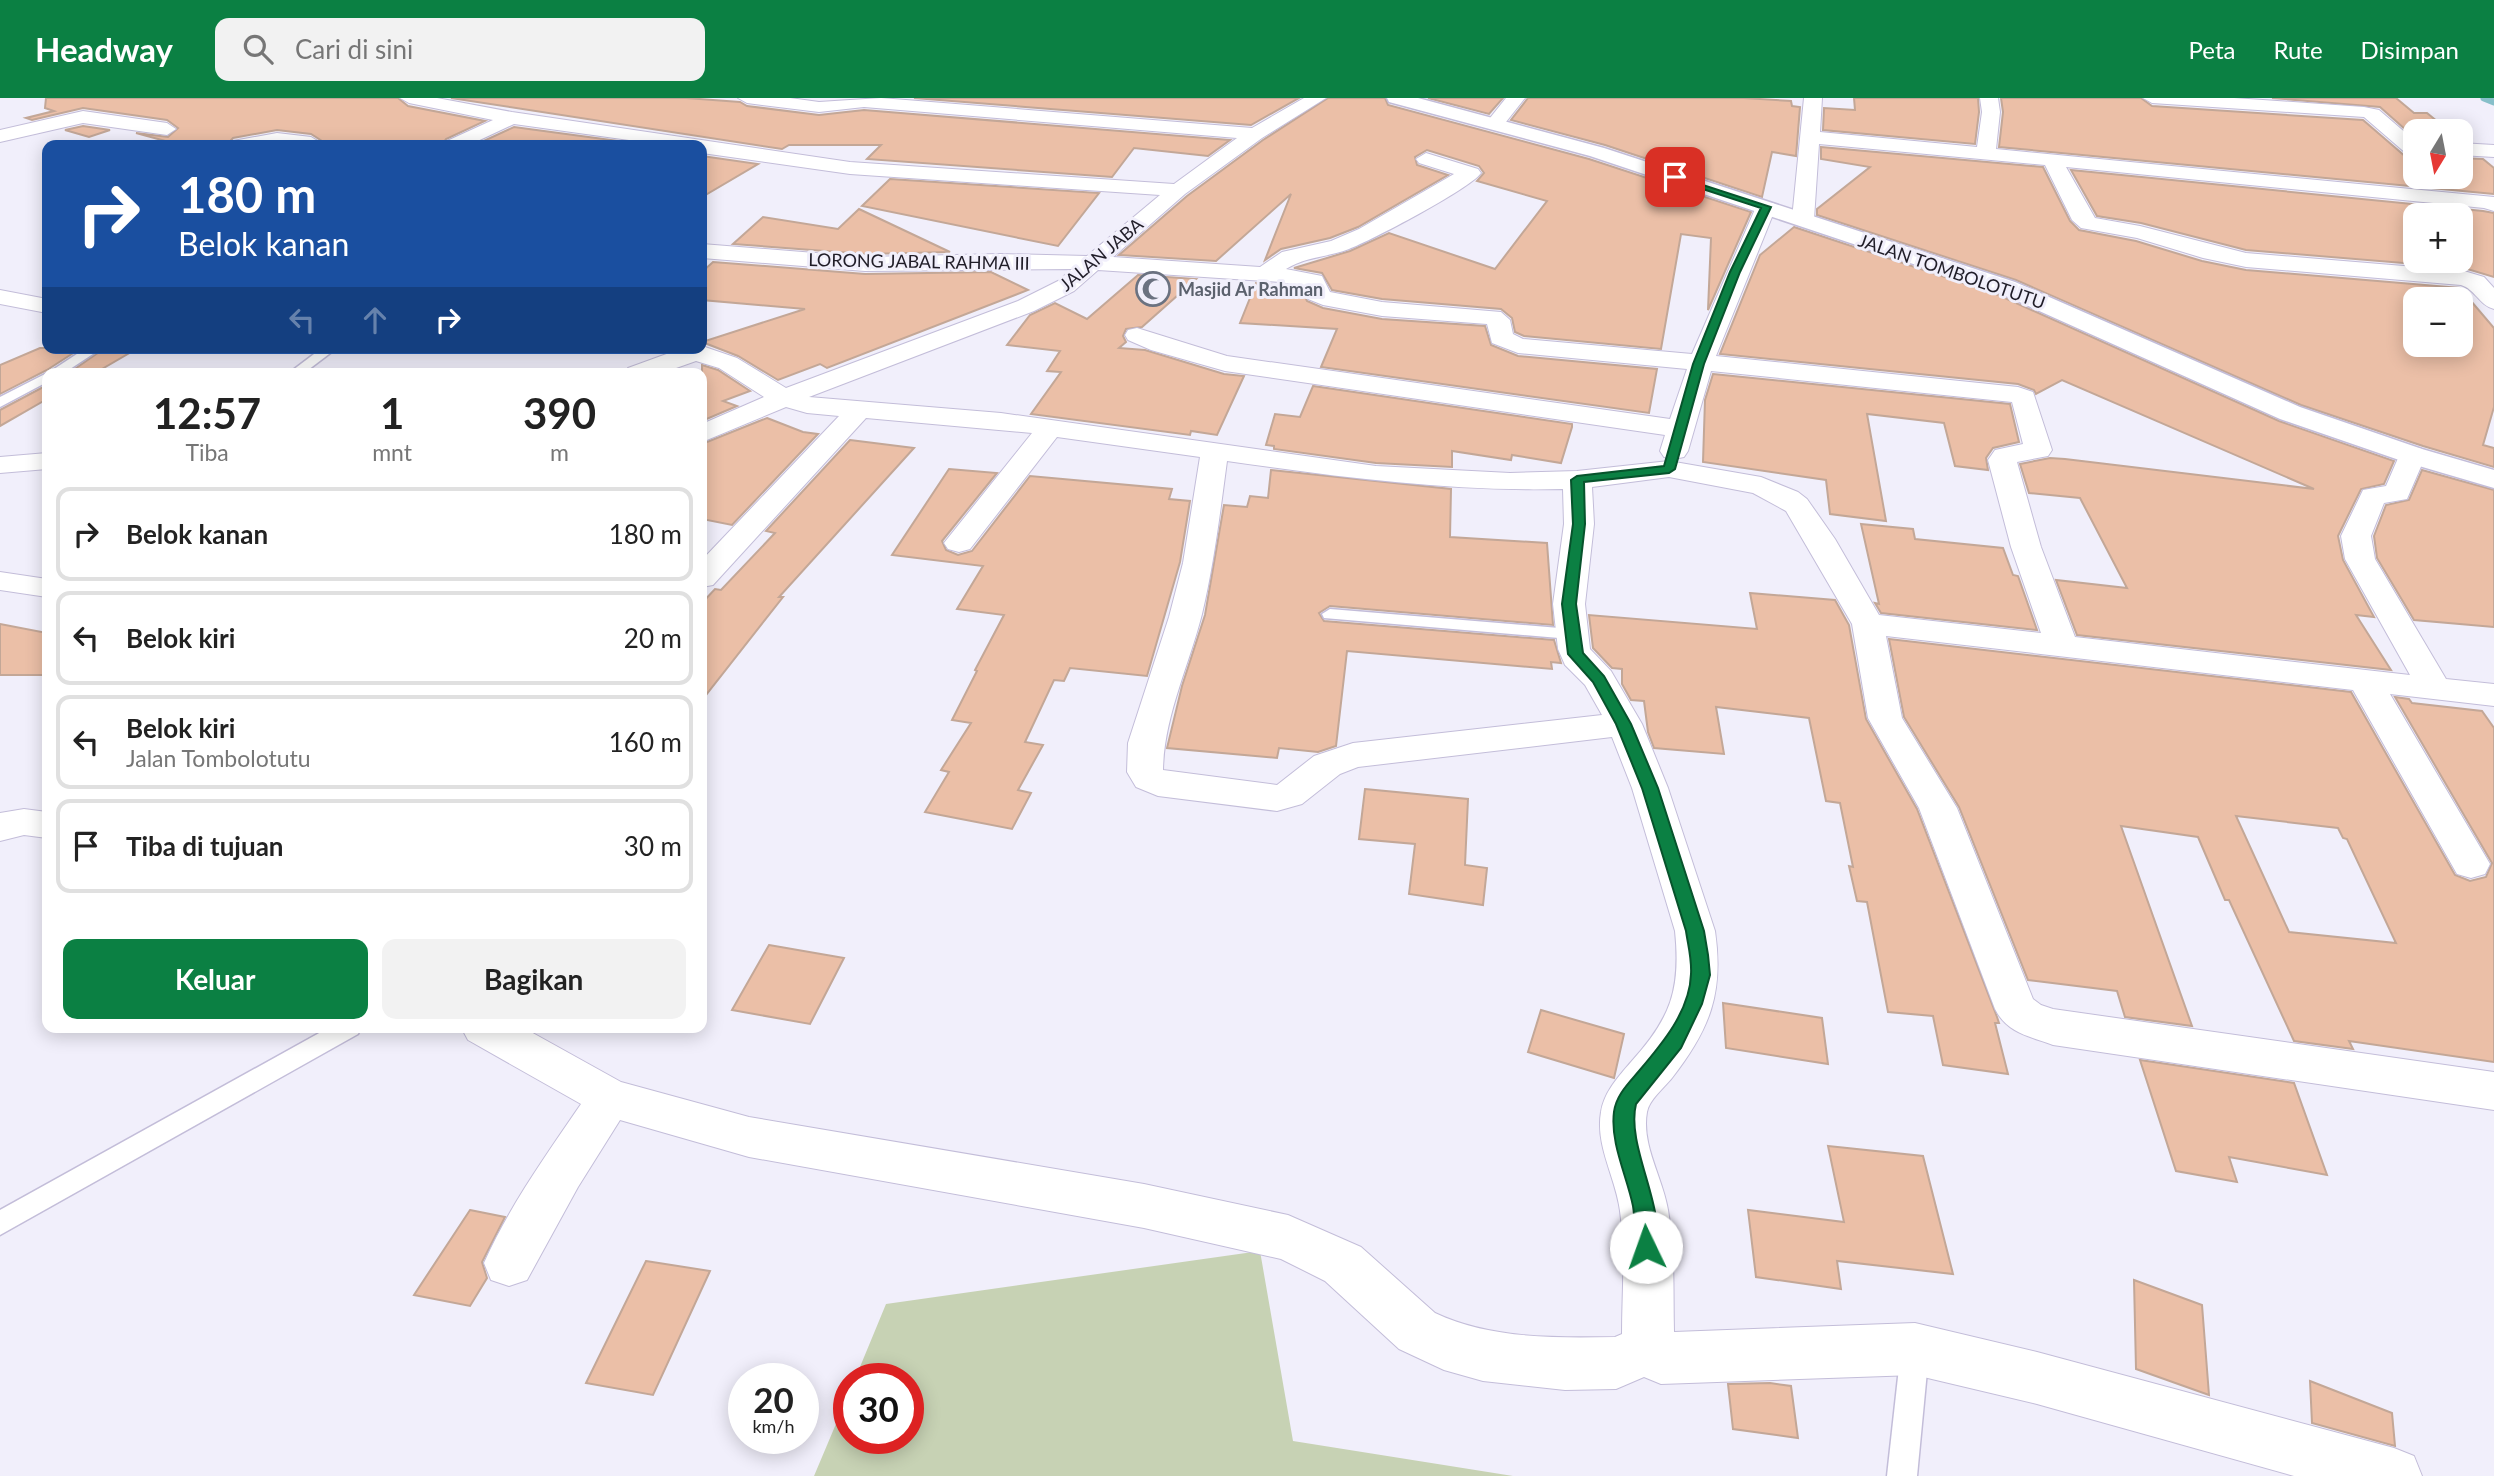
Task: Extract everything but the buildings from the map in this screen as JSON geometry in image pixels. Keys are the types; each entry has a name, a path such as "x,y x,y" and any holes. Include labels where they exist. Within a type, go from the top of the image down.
{"street":[{"path":"409,98 512,118 668,140"},
{"name":"JALAN JABA","path":"707,433 784,398 1026,306 1066,286 1178,190 1255,134 1317,98"},
{"name":"JALAN TOMBOLOTUTU","path":"1396,98 1597,152 2007,287 2290,413 2412,455 2494,479"},
{"path":"1495,123 1516,98"},
{"path":"1986,155 1991,112 1989,98"},
{"path":"2152,98 2287,102 2373,114 2403,139"},
{"path":"759,99 825,107 859,102 1255,134"},
{"path":"1791,99 1813,99 1803,219"},
{"path":"806,122 825,107"},
{"path":"0,125 83,117 169,137"},
{"path":"465,140 512,118"},
{"path":"561,140 584,128"},
{"path":"632,140 641,135"},
{"path":"1810,137 2493,203"},
{"path":"751,156 773,142"},
{"path":"707,148 850,168 1178,190"},
{"path":"2473,150 2494,151"},
{"path":"1264,274 1295,255 1338,246 1367,234 1471,173 1426,159"},
{"path":"2053,161 2083,220 2089,223 2140,232 2211,253 2246,260 2464,278 2476,282 2494,302"},
{"path":"2453,189 2464,200"},
{"path":"1669,469 1699,364 1735,272 1766,207"},
{"name":"LORONG JABAL RAHMA III","path":"707,251 865,264 1000,261 1095,263 1264,274 1307,279 1316,283 1319,296 1378,309 1493,317 1498,320 1501,338 1518,346 1699,364"},
{"path":"0,297 42,305"},
{"path":"0,318 42,305"},
{"path":"1137,335 1160,345 1225,363 1680,429"},
{"path":"648,368 680,354"},
{"path":"701,354 728,363 784,398 807,405 1000,421 1423,479 1500,482 1577,480 1669,469 1761,486 1797,505 1820,539 1868,624 1888,726 1938,808 2016,1009 2026,1018 2053,1027 2494,1091"},
{"path":"1699,364 1870,377 2024,398 2038,450 2009,455 2002,460 2026,547 2063,648"},
{"path":"707,573 859,410"},
{"path":"959,543 1050,428"},
{"path":"1215,451 1198,563 1185,617 1146,743 1145,772 1149,778 1158,783 1277,798 1289,795 1327,765 1353,755 1624,724"},
{"path":"2412,455 2397,493 2373,496 2356,536 2360,559 2435,688"},
{"path":"0,465 42,461"},
{"path":"1577,480 1579,524 1569,604 1577,658 1599,679 1624,724 1650,788 1695,931 1701,975 1693,1004 1674,1042 1627,1101 1624,1113 1627,1146 1644,1208 1650,1348 1661,1358 1915,1349 2037,1378 2394,1476"},
{"path":"0,581 42,586"},
{"path":"1868,624 2494,695"},
{"path":"2365,681 2471,864"},
{"path":"0,827 24,822 42,824"},
{"path":"494,1033 610,1098 749,1137 1144,1206 1288,1238 1343,1264 1417,1331 1444,1344 1483,1355 1565,1364 1616,1363 1650,1348"},
{"path":"509,1263 561,1171 610,1098"}],"lane":[{"path":"62,368 86,354"},
{"path":"302,368 322,354"},
{"path":"0,403 42,380"},
{"path":"1330,614 1572,634"},
{"path":"0,1223 339,1033"},
{"path":"1902,1476 1915,1349"}],"green space":[{"path":"1260,1251 1293,1441 1513,1476 814,1476 833,1431 833,1454 924,1454 924,1363 862,1363 886,1304"}],"waterway":[{"path":"2484,98 2494,102"}],"place":[{"name":"Masjid Ar Rahman","path":"1153,289"}],"route":[{"path":"1646,1247 1644,1208 1627,1146 1624,1113 1627,1101 1674,1042 1693,1004 1701,975 1699,955 1695,931 1650,788 1624,724 1599,679 1577,658 1569,604 1579,524 1577,480 1669,469 1699,364 1735,272 1766,207 1675,177"}]}
